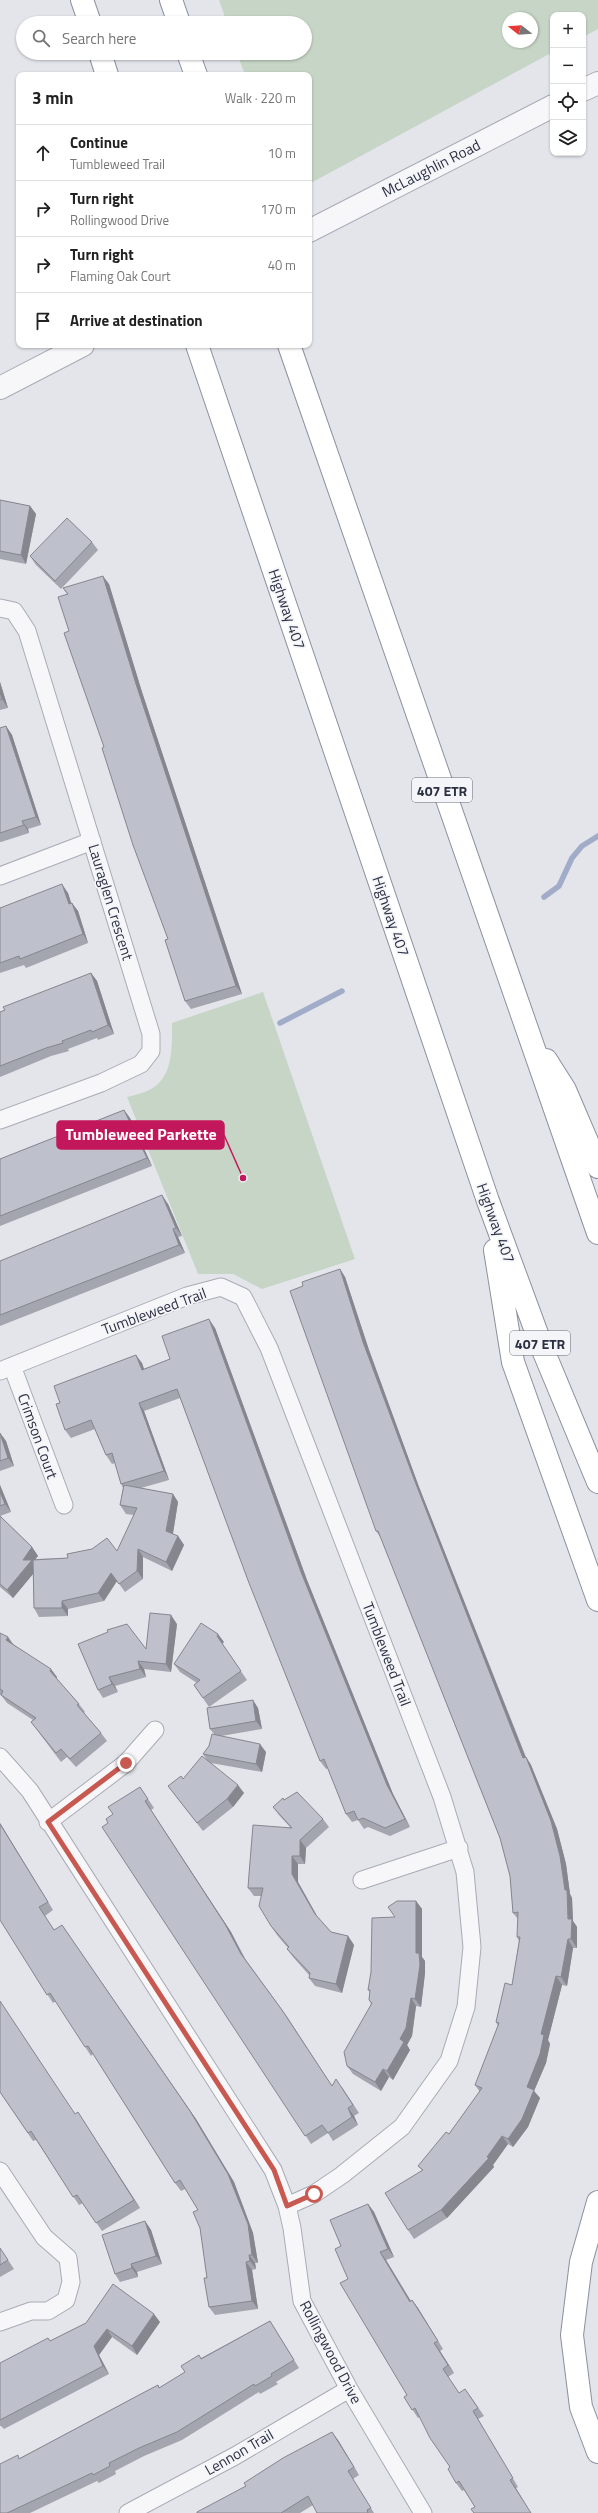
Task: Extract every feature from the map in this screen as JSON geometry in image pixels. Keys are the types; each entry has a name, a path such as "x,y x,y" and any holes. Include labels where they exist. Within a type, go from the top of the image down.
{"highway":[{"path":"82,0 88,16"},
{"path":"171,0 176,16"},
{"path":"102,60 106,72"},
{"path":"191,60 195,72"},
{"name":"Highway 407","path":"198,348 488,1201 543,1350 598,1482"},
{"name":"407 ETR","path":"290,348 524,1026 598,1234"},
{"path":"524,1026 565,1090 598,1167"},
{"path":"488,1201 513,1362 598,1600"},
{"path":"598,2202 581,2262 572,2335 581,2407 598,2452"}],"street":[{"path":"586,88 598,82"},
{"name":"McLaughlin Road","path":"312,229 550,108"},
{"path":"0,388 77,348"},
{"name":"Lauraglen Crescent","path":"0,608 14,611 27,632 151,1034 151,1051 141,1064 101,1083 0,1120"},
{"path":"0,876 92,841"},
{"name":"Tumbleweed Trail","path":"6,1369 187,1296 221,1287 243,1297 269,1348 442,1797 459,1848 465,1872 472,1947 466,2007 449,2061 402,2127 342,2175 314,2194 287,2206"},
{"name":"Crimson Court","path":"6,1369 64,1505"},
{"path":"48,1822 126,1763 155,1730"},
{"name":"Rollingwood Drive","path":"0,1757 30,1791 48,1822 274,2170 287,2206 292,2228 302,2301 349,2389 423,2513"},
{"path":"362,1880 459,1848"},
{"path":"0,2171 44,2237 68,2258 71,2282 66,2300 48,2311 31,2311 0,2322"},
{"name":"Lennon Trail","path":"128,2513 149,2509 349,2389"}],"green space":[{"path":"219,0 598,0 598,29 586,35 586,12 550,12 550,54 312,182 312,72 244,72 240,60 312,60 312,16 225,16"},
{"path":"263,992 355,1259 262,1289 233,1274 198,1274 127,1097 151,1089 159,1084 164,1077 170,1059 172,1023"}],"building":[{"path":"0,500 30,506 21,555 0,551"},
{"path":"67,518 92,542 55,581 30,556"},
{"path":"103,576 136,684 236,986 185,1001 165,940 168,939 133,845 102,748 104,747 64,633 69,631 58,597 68,594 63,588"},
{"path":"6,726 36,817 22,821 24,825 0,833 0,728"},
{"path":"62,884 69,904 72,903 83,934 20,959 19,956 0,963 0,908"},
{"path":"91,973 108,1025 92,1032 91,1030 62,1041 63,1043 0,1066 0,1012 5,1010 3,1007"},
{"path":"124,1110 147,1158 0,1216 0,1159"},
{"path":"162,1195 176,1228 173,1229 179,1245 0,1315 0,1261"},
{"path":"340,1269 363,1342 414,1479 523,1758 526,1757 551,1821 560,1856 565,1890 567,1890 568,1919 572,1919 571,1939 568,1939 561,1977 556,1976 541,2034 544,2035 540,2054 527,2087 534,2090 522,2119 508,2139 502,2136 487,2157 489,2158 441,2210 408,2230 385,2193 423,2170 418,2166 446,2132 449,2134 482,2088 475,2085 499,2023 496,2022 505,1983 512,1985 520,1937 517,1937 518,1912 513,1913 510,1876 500,1838 378,1531 376,1531 290,1291 303,1286 302,1282"},
{"path":"209,1319 301,1572 387,1785 405,1819 385,1828 363,1818 358,1820 354,1811 346,1814 324,1759 320,1761 249,1583 177,1389 139,1403 164,1471 121,1484 112,1453 106,1455 91,1420 65,1430 56,1404 60,1403 54,1386 136,1355 142,1370 170,1359 162,1336"},
{"path":"0,1433 8,1458 0,1461"},
{"path":"124,1485 173,1494 166,1531 178,1536 166,1562 138,1549 137,1571 119,1584 111,1573 98,1593 62,1601 62,1608 34,1608 33,1560 68,1558 67,1554 92,1549 107,1538 117,1551 137,1508 120,1505"},
{"path":"0,1492 5,1504 0,1506"},
{"path":"0,1516 32,1547 23,1560 32,1560 7,1590 0,1584"},
{"path":"150,1613 171,1615 166,1664 138,1661 140,1669 109,1677 112,1684 98,1690 78,1644 108,1632 107,1630 127,1624 146,1649"},
{"path":"201,1623 218,1634 217,1636 241,1671 203,1698 194,1685 200,1680 174,1664"},
{"path":"0,1633 8,1637 6,1640 51,1669 50,1671 79,1704 77,1705 101,1733 70,1759 61,1749 56,1753 31,1722 36,1718 1,1695 3,1691 0,1689"},
{"path":"253,1700 256,1721 210,1729 207,1708"},
{"path":"212,1734 260,1744 256,1764 203,1754 209,1746"},
{"path":"202,1756 238,1785 227,1799 197,1823 168,1786 181,1776 183,1779"},
{"path":"140,1787 148,1799 145,1801 225,1924 241,1954 282,2010 332,2086 336,2079 353,2105 348,2108 352,2117 328,2133 322,2125 305,2136 102,1827 108,1823 106,1819 113,1814 108,1807"},
{"path":"297,1792 323,1819 300,1840 300,1856 292,1856 292,1874 315,1914 331,1932 348,1936 336,1984 309,1978 310,1973 287,1949 289,1947 271,1926 259,1906 263,1888 248,1888 253,1825 292,1828 273,1807 283,1798 284,1800"},
{"path":"0,1824 48,1902 39,1907 54,1930 62,1925 190,2111 228,2174 248,2224 252,2255 249,2255 250,2261 246,2262 252,2301 209,2307 204,2278 207,2278 200,2228 193,2212 198,2210 180,2180 175,2183 88,2046 85,2047 50,1993 47,1995 0,1920"},
{"path":"397,1901 416,1901 416,1953 419,1953 420,1965 415,1999 411,1998 406,2028 400,2039 404,2042 387,2071 383,2069 375,2082 347,2066 344,2052 372,2003 369,2000 370,1990 368,1990 371,1972 372,1918 395,1917 388,1907"},
{"path":"0,2001 75,2114 78,2112 134,2200 96,2223 77,2195 73,2197 31,2131 28,2133 0,2092"},
{"path":"368,2204 388,2249 380,2252 410,2302 412,2300 438,2341 434,2343 448,2365 443,2369 459,2393 465,2389 478,2408 473,2411 513,2478 510,2480 531,2513 474,2513 471,2509 475,2507 459,2481 456,2483 448,2469 450,2467 430,2438 415,2408 412,2410 404,2397 407,2395 340,2283 348,2279 335,2249 341,2246 330,2220"},
{"path":"145,2221 156,2256 131,2264 132,2268 115,2274 102,2235"},
{"path":"0,2248 8,2260 0,2265"},
{"path":"113,2284 154,2314 132,2346 107,2329 94,2346 103,2366 0,2420 0,2363 48,2338 50,2341 86,2323"},
{"path":"270,2321 294,2360 271,2374 272,2376 255,2386 254,2384 177,2432 139,2448 109,2463 110,2466 93,2475 92,2473 7,2513 0,2513 0,2464 18,2455 19,2459 158,2385 159,2388 185,2372 181,2366 199,2355 201,2359"},
{"path":"332,2432 354,2467 348,2471 371,2508 367,2510 368,2513 317,2513 308,2496 281,2513 197,2513 246,2486 244,2483 283,2458"}],"waterway":[{"path":"544,897 559,886 572,858 582,846 598,836"},
{"path":"280,1023 342,991"}],"place":[{"name":"Tumbleweed Parkette","path":"243,1178"}],"route":[{"path":"126,1763 48,1822 274,2170 287,2206 314,2194"}]}
